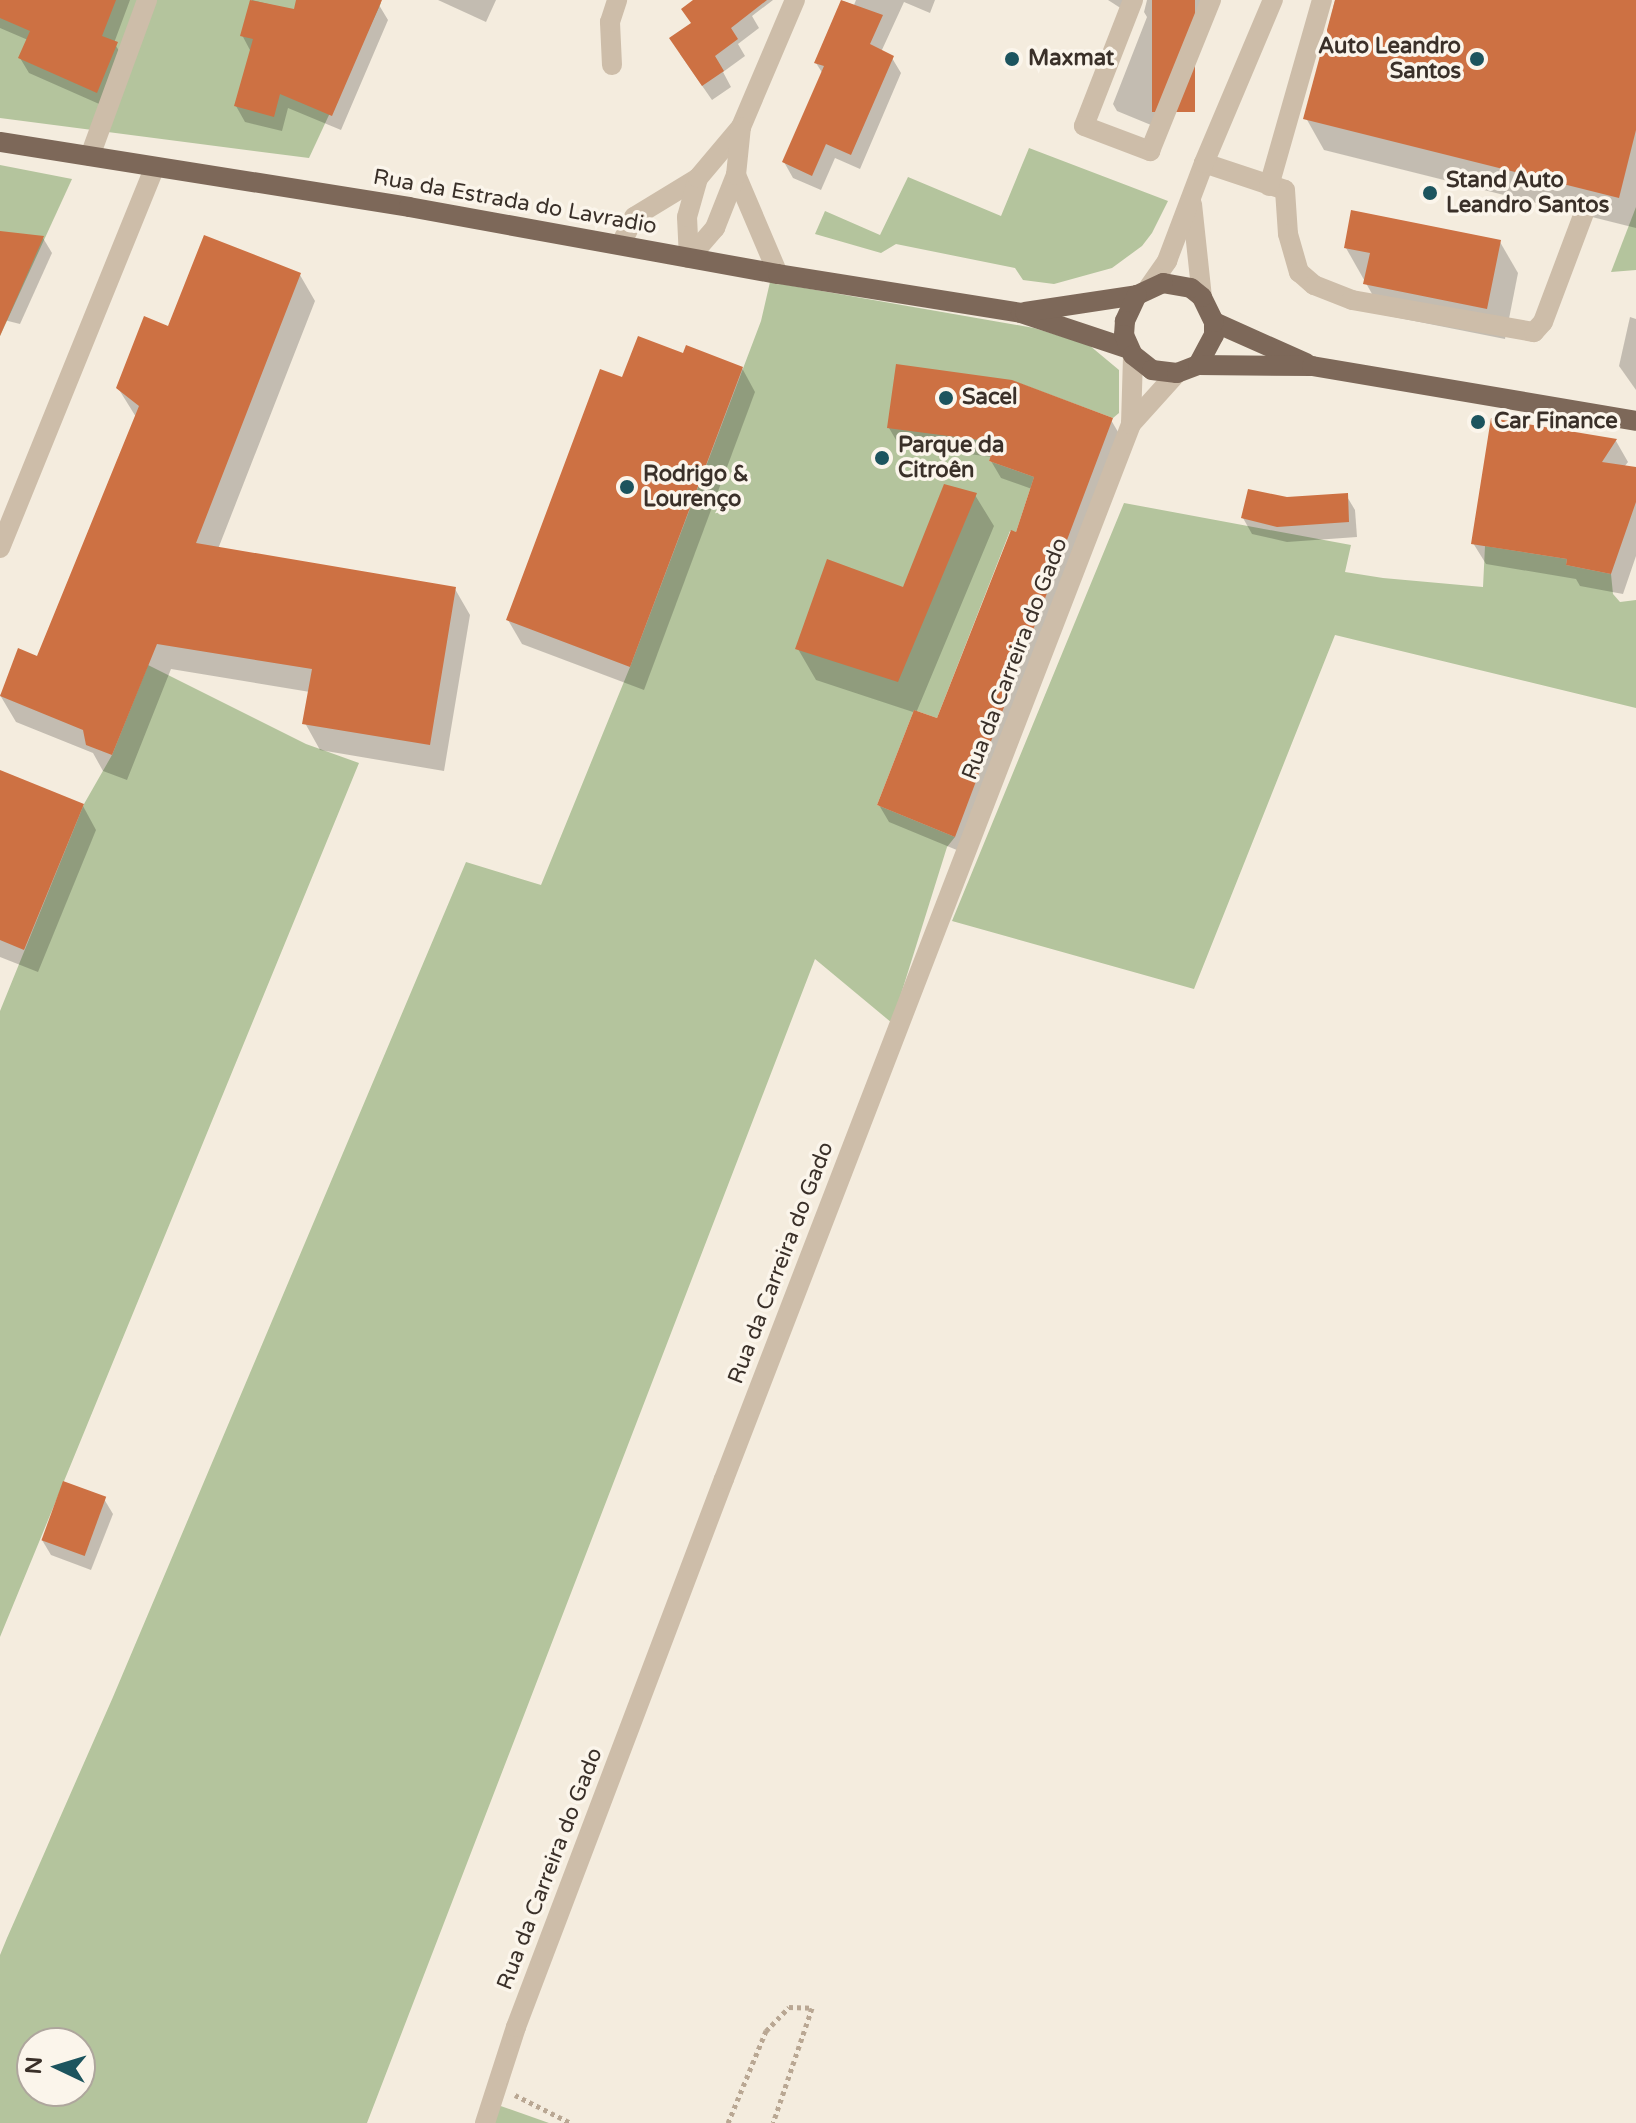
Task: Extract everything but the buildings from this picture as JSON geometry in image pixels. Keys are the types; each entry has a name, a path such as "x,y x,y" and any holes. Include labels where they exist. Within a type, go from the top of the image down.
{"main road":[{"name":"Rua da Estrada do Lavradio","path":"0,142 1021,313 1131,352"},
{"path":"1198,365 1210,348 1214,322 1202,297 1177,283 1143,291 1125,321 1131,352 1152,370 1177,373 1198,365 1312,366 1636,421"},
{"name":"Rua da Estrada do Lavradio","path":"1021,313 1143,291"},
{"path":"1214,322 1312,366"}],"street":[{"path":"90,156 147,0"},
{"path":"612,65 610,22 617,0"},
{"path":"689,258 715,228 736,175 741,127 795,0"},
{"path":"1133,0 1084,126 1150,151 1211,0"},
{"path":"1143,291 1167,261 1204,163 1273,0"},
{"path":"1269,186 1322,0"},
{"path":"621,244 634,217 698,178 741,127"},
{"path":"1204,163 1285,190 1288,234 1295,259 1299,272 1314,285 1352,300 1534,332 1543,322 1585,210"},
{"path":"0,548 155,167"},
{"path":"736,175 778,274"},
{"path":"689,258 687,217 698,178"},
{"path":"1192,200 1202,297"},
{"path":"1131,352 1131,424"},
{"path":"1131,424 1177,373"},
{"name":"Rua da Carreira do Gado","path":"485,2123 516,2027 729,1464 1131,424"}],"path":[{"path":"728,2123 766,2031 789,2007 812,2008 773,2123"},
{"path":"498,2084 531,2106 571,2123"}],"green space":[{"path":"0,0 375,0 381,3 309,158 0,118"},
{"path":"1029,148 1168,201 1142,246 1112,268 1054,284 1023,280 1015,268 896,244 881,253 815,234 825,211 880,235 908,177 1001,216"},
{"path":"0,165 72,179 0,336"},
{"path":"1636,207 1636,270 1611,272"},
{"path":"770,282 1034,328 1089,345 1119,370 1119,413 1113,418 1016,382 989,461 1034,477 1016,532 1010,531 937,718 914,710 877,805 955,837 947,847 892,1023 815,959 367,2123 0,2123 0,1955 113,1697 466,862 541,885 630,667 761,321"},
{"path":"1124,503 1351,545 1345,572 1383,578 1483,587 1485,546 1567,559 1566,565 1611,574 1613,594 1620,602 1636,600 1636,708 1335,635 1194,989 952,921"},
{"path":"148,665 306,744 359,763 0,1637 0,1011 84,804 112,755"},
{"path":"492,2103 549,2123 485,2123"}],"place":[{"name":"Maxmat","path":"1012,59"},
{"name":"Auto Leandro Santos","path":"1477,59"},
{"name":"Stand Auto Leandro Santos","path":"1430,193"},
{"name":"Sacel","path":"946,398"},
{"name":"Car Finance","path":"1478,422"},
{"name":"Parque da Citroên","path":"882,458"},
{"name":"Rodrigo & Lourenço","path":"627,487"}]}
